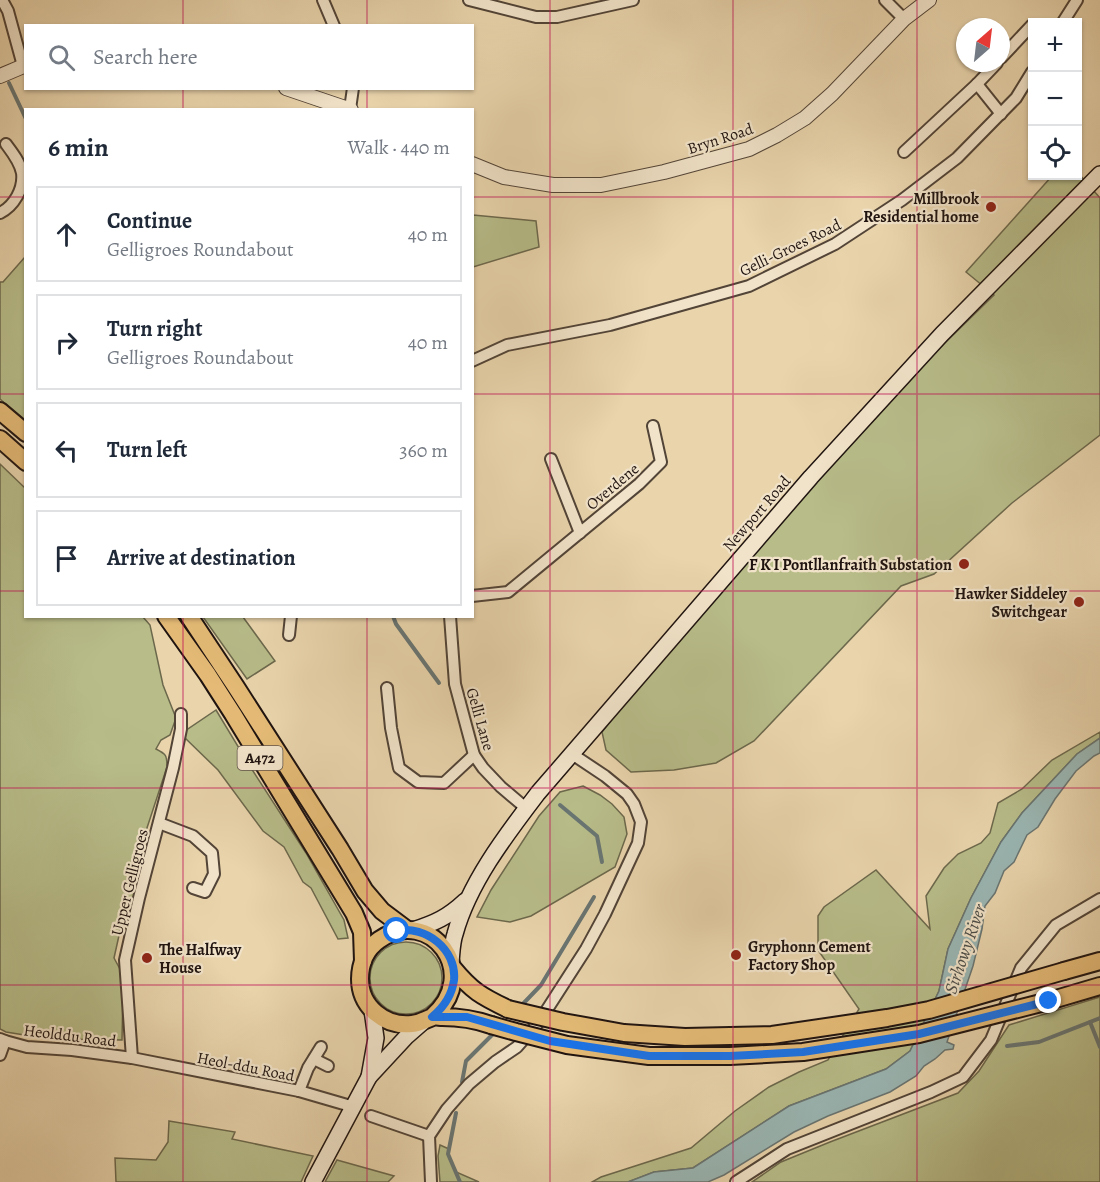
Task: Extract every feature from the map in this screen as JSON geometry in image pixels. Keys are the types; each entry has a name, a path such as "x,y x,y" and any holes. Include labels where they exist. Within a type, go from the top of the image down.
{"main road":[{"name":"Newport Road","path":"452,965 455,933 468,899 493,856 526,809 811,477 942,334 1100,174"},
{"path":"0,411 24,431"},
{"path":"0,439 24,460"},
{"name":"A472","path":"167,618 233,714 358,920 362,932 363,961"},
{"name":"A472","path":"190,618 365,891 382,911 410,929"},
{"name":"Newport Road","path":"410,929 438,921 468,899"},
{"path":"1100,961 929,1010 887,1018 772,1035 685,1037 624,1033 508,1009 477,993 464,981 439,943 427,934 410,929 389,934 375,942 363,961 360,976 361,989 367,1004 391,1022 408,1024 428,1019 467,1017 567,1044 649,1056 730,1056 803,1052 919,1034 1100,986"},
{"path":"369,1077 407,1036 444,1005 454,980 452,965"},
{"path":"313,1182 369,1077 375,1045 372,1010"}],"street":[{"path":"0,76 24,65 8,11 2,0"},
{"path":"323,0 333,24"},
{"path":"469,0 546,18 633,0"},
{"path":"885,0 904,18"},
{"name":"Bryn Road","path":"474,165 504,177 553,185 601,185 664,172 749,149 805,118 832,94 904,18 929,0"},
{"path":"1066,18 1077,0"},
{"path":"1010,48 1028,29"},
{"path":"904,152 988,72"},
{"name":"Gelli-Groes Road","path":"474,360 507,345 610,325 749,286 835,244 902,200 957,158 1016,98 1028,78"},
{"path":"977,84 1001,114"},
{"path":"292,90 348,108"},
{"path":"351,108 353,90"},
{"path":"0,213 22,198 22,173 18,161 6,144"},
{"name":"Overdene","path":"474,596 508,591 639,484 661,462 653,426"},
{"name":"Overdene","path":"551,459 580,533"},
{"path":"289,635 291,618"},
{"name":"Gelli Lane","path":"450,618 456,684 474,755 501,787 526,809"},
{"path":"387,688 391,728 399,768 418,782 444,783 474,755"},
{"name":"Upper Gelligroes","path":"132,1058 125,960 173,768 181,729 181,714"},
{"path":"431,1182 429,1136 447,1109 469,1084 495,1062 518,1047 540,1022 586,949 636,850 641,822 634,804 619,786 572,753"},
{"path":"159,823 193,836 212,853 214,874 210,883 205,892 193,888"},
{"path":"736,1182 787,1149 963,1077 992,1040 1021,968 1056,925 1100,899"},
{"path":"0,1055 2,1040"},
{"name":"Heolddu Road","path":"2,1040 27,1047 132,1058"},
{"path":"299,1091 308,1068 321,1047"},
{"name":"Heol-ddu Road","path":"132,1058 299,1091 354,1107"},
{"path":"314,1059 328,1066"},
{"path":"371,1116 429,1136"}],"green space":[{"path":"1082,178 1100,198 1100,435 1012,503 934,574 901,586 754,741 716,763 674,770 631,772 606,750 602,732 826,467 912,375 994,295 966,272 1048,180 1082,180"},
{"path":"474,215 536,221 539,247 474,267"},
{"path":"24,258 24,421 0,399 0,282 3,282"},
{"path":"0,464 24,487 24,618 144,618 150,625 163,685 176,718 170,735 161,740 156,749 165,755 167,767 145,834 134,896 120,931 114,958 121,971 123,990 122,1040 49,1039 0,1029"},
{"path":"204,618 244,618 275,661 247,679"},
{"path":"216,710 306,853 344,920 348,938 338,939 311,888 303,882 284,847 263,831 218,770 184,737 185,731"},
{"path":"1100,732 1100,738 1077,754 1022,813 1001,842 971,898 948,949 939,991 910,1051 886,1069 789,1106 693,1168 654,1172 628,1182 592,1182 601,1177 691,1148 735,1111 769,1087 828,1060 859,1009 818,950 818,916 824,907 876,870 930,929 926,896 944,868 958,854 981,843 990,833 998,803 1022,789 1052,760"},
{"path":"583,786 612,804 624,817 627,834 615,867 531,916 510,922 477,917 491,890 539,816 560,792"},
{"path":"399,942 413,942 432,952 442,971 442,985 432,1004 413,1014 399,1014 380,1004 370,985 370,971 380,952"},
{"path":"1100,997 1100,1182 752,1182 781,1162 958,1093 979,1071 1009,1025"},
{"path":"169,1121 235,1132 232,1139 313,1156 301,1182 116,1182 115,1158 156,1160 168,1142"},
{"path":"440,1145 449,1149 448,1154 456,1172 479,1182 440,1182 438,1156"},
{"path":"337,1160 394,1176 388,1182 325,1182"}],"water":[{"name":"Sirhowy River","path":"1100,738 1100,753 1076,771 1038,827 1027,835 1014,862 1004,871 995,893 985,906 973,966 947,1042 954,1045 953,1049 945,1050 924,1066 916,1076 890,1092 794,1132 724,1175 708,1182 628,1182 654,1172 693,1168 789,1106 886,1069 910,1051 939,991 948,949 971,898 1001,842 1022,813 1077,754"}],"waterway":[{"path":"9,83 24,115"},
{"path":"394,618 439,683"},
{"path":"560,805 597,836 602,862"},
{"path":"519,1008 541,985 594,897"},
{"path":"1007,1046 1039,1042 1100,1018"},
{"path":"1090,1022 1100,1047"},
{"path":"462,1082 466,1061 495,1032"},
{"path":"456,1113 448,1154 460,1182"}],"place":[{"name":"Millbrook Residential home","path":"991,207"},
{"name":"F K I Pontllanfraith Substation","path":"964,564"},
{"name":"Hawker Siddeley Switchgear","path":"1079,602"},
{"name":"Gryphonn Cement Factory Shop","path":"736,955"},
{"name":"The Halfway House","path":"147,958"}],"route":[{"path":"397,931 406,929 427,934 439,943 451,962 454,980 450,994 444,1005 432,1017 467,1017 550,1041 649,1056 730,1056 803,1052 866,1044 919,1034 1049,1001"}]}
